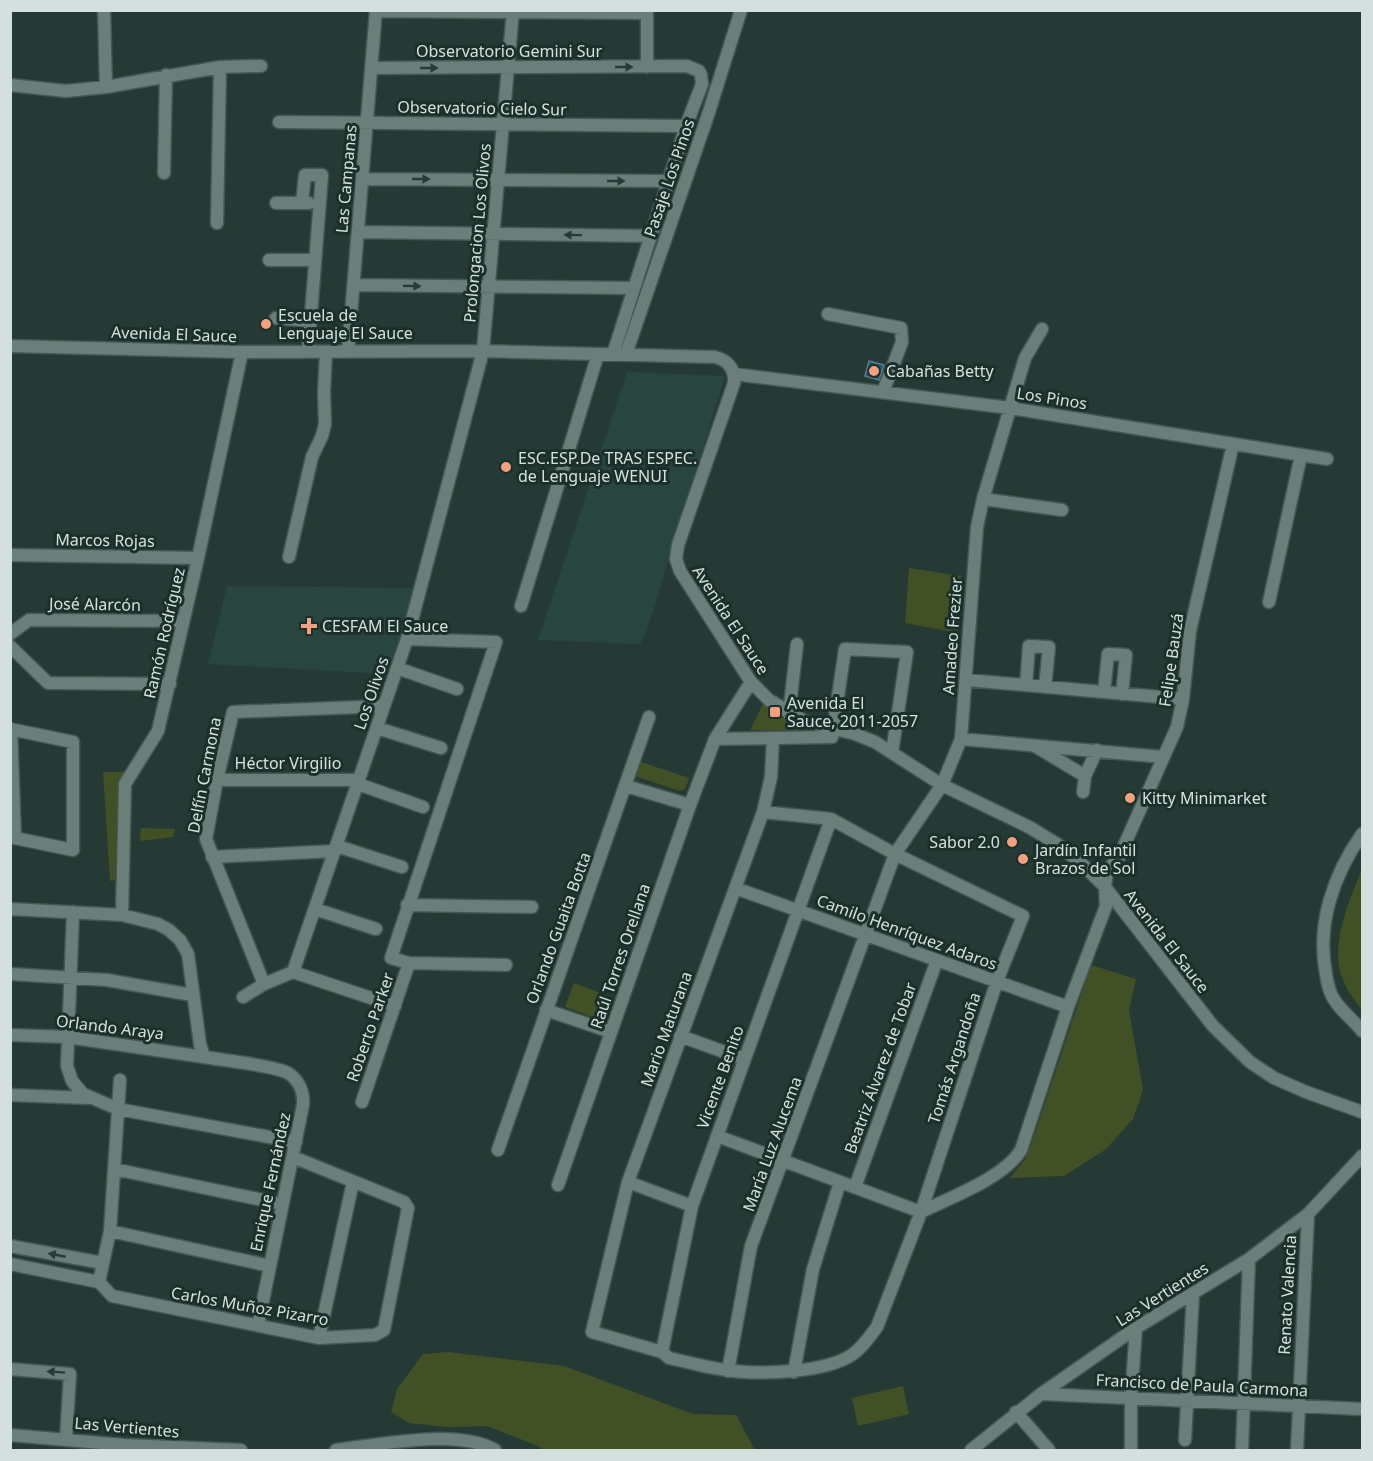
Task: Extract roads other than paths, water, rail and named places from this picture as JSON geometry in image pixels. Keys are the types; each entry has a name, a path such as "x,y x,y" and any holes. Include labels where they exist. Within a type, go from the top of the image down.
{"street":[{"path":"104,10 106,87"},
{"name":"Pasaje Los Pinos","path":"620,354 708,115 741,10"},
{"path":"376,11 647,12 647,67"},
{"name":"Las Campanas","path":"348,351 376,11"},
{"name":"Prolongacion Los Olivos","path":"483,351 513,11"},
{"path":"10,85 66,91 106,87 166,75 220,68 261,66"},
{"name":"Observatorio Gemini Sur","path":"371,68 691,66 699,71 702,84 686,126"},
{"path":"217,223 220,68"},
{"path":"164,173 166,75"},
{"name":"Observatorio Cielo Sur","path":"279,122 686,126"},
{"path":"620,354 634,288 686,126"},
{"path":"302,203 305,175 322,175 308,352"},
{"path":"362,179 669,181"},
{"path":"276,203 320,203"},
{"path":"358,232 652,236"},
{"path":"269,260 315,260"},
{"path":"354,285 634,288"},
{"path":"828,314 901,328 903,342 884,392"},
{"path":"276,318 310,321"},
{"name":"Amadeo Frezier","path":"867,935 895,854 942,785 961,739 977,527 983,499 1025,358 1042,329"},
{"name":"Avenida El Sauce","path":"10,346 242,352 483,351 620,354 715,357 728,363 734,374 734,383 678,545 676,559 680,571 751,682 769,700 789,714 804,721 865,738 942,785 1043,835 1070,854 1105,887 1213,1026 1242,1056 1274,1078 1362,1112"},
{"name":"Los Olivos","path":"293,972 407,639 483,351"},
{"name":"Ramón Rodríguez","path":"122,915 125,784 158,731 242,352"},
{"path":"289,557 312,457 325,424 326,352"},
{"path":"521,606 598,354"},
{"name":"Los Pinos","path":"734,374 1010,408 1327,459"},
{"name":"Felipe Bauzá","path":"921,1212 1000,1172 1017,1156 1024,1142 1068,1006 1106,906 1107,871 1119,857 1177,728 1184,699 1190,631 1233,444"},
{"path":"1269,602 1301,454"},
{"path":"983,499 1062,510"},
{"name":"Marcos Rojas","path":"10,555 198,558"},
{"name":"José Alarcón","path":"10,634 29,620 183,621"},
{"path":"407,639 496,642 391,958 409,963 506,965"},
{"path":"789,714 797,644"},
{"path":"10,646 48,683 170,684"},
{"path":"1026,685 1029,646 1049,647 1045,687"},
{"path":"715,739 832,737 845,648 908,652 892,753"},
{"path":"1104,692 1108,654 1126,656 1122,694"},
{"path":"398,668 457,688"},
{"path":"967,680 1184,699"},
{"name":"Raúl Torres Orellana","path":"558,1185 715,739 751,682"},
{"name":"Delfín Carmona","path":"264,984 206,839 233,712 384,706"},
{"name":"Orlando Guaita Botta","path":"498,1150 649,717"},
{"path":"377,728 441,748"},
{"path":"11,729 73,742 73,850 13,838 11,729"},
{"name":"Mario Maturana","path":"592,1332 628,1182 763,812 771,777 773,738"},
{"path":"961,739 1163,757"},
{"path":"1032,744 1085,776"},
{"path":"1083,792 1085,776 1097,750"},
{"name":"Héctor Virgilio","path":"217,780 358,782 423,807"},
{"path":"626,786 690,805"},
{"path":"763,812 831,819 895,854"},
{"name":"Vicente Benito","path":"662,1352 692,1206 831,819"},
{"path":"1362,834 1332,893 1327,908 1323,939 1325,968 1332,996 1362,1031"},
{"path":"212,857 336,848 402,867"},
{"name":"Tomás Argandoña","path":"592,1332 662,1352 669,1358 728,1371 794,1372 835,1363 852,1355 877,1327 921,1212 998,981 1023,916 895,854"},
{"name":"Camilo Henríquez Adaros","path":"735,888 1068,1006"},
{"path":"407,905 532,907"},
{"path":"10,909 122,915 163,927 180,940 190,962 192,995 204,1056"},
{"path":"315,909 376,929"},
{"path":"73,912 67,1037 69,1074 77,1088 90,1098 118,1109 296,1142"},
{"name":"María Luz Alucema","path":"728,1371 751,1246 867,935"},
{"name":"Beatriz Álvarez de Tobar","path":"855,1187 937,960"},
{"name":"Roberto Parker","path":"362,1101 409,963"},
{"path":"243,997 264,984 293,972 395,1006"},
{"path":"10,974 107,980 192,995"},
{"path":"546,1010 611,1032"},
{"name":"Orlando Araya","path":"10,1035 67,1037 204,1056"},
{"path":"680,1036 744,1059"},
{"name":"Enrique Fernández","path":"204,1056 284,1071 294,1078 301,1089 304,1100 258,1325"},
{"path":"99,1282 110,1231 120,1080"},
{"path":"10,1095 90,1098"},
{"path":"717,1136 921,1212"},
{"name":"Las Vertientes","path":"973,1450 1016,1412 1136,1328 1250,1259 1308,1214 1362,1156"},
{"name":"Carlos Muñoz Pizarro","path":"10,1264 99,1282 112,1296 319,1338 375,1335 384,1330 408,1209 404,1202 293,1157"},
{"path":"114,1169 282,1204"},
{"path":"319,1338 353,1182"},
{"path":"628,1182 692,1206"},
{"path":"794,1372 813,1269 840,1182"},
{"name":"Renato Valencia","path":"1297,1450 1308,1214"},
{"path":"110,1231 270,1266"},
{"path":"10,1246 103,1263"},
{"path":"1242,1450 1250,1259"},
{"path":"1185,1440 1193,1294"},
{"path":"1131,1449 1131,1399 1136,1328"},
{"path":"10,1369 70,1374 66,1439"},
{"name":"Francisco de Paula Carmona","path":"1041,1394 1362,1409"},
{"path":"1016,1412 1049,1450"},
{"name":"Las Vertientes","path":"10,1435 66,1439 124,1448 241,1450"},
{"path":"336,1450 426,1440 495,1450"}],"water":[{"name":"Cabañas Betty","path":"869,361 884,365 879,380 865,376"}],"place":[{"name":"Escuela de Lenguaje El Sauce","path":"266,324"},
{"name":"Cabañas Betty","path":"874,371"},
{"name":"ESC.ESP.De TRAS ESPEC. de Lenguaje WENUI","path":"506,467"},
{"name":"CESFAM El Sauce","path":"309,626"},
{"name":"Avenida El Sauce, 2011-2057","path":"775,712"},
{"name":"Kitty Minimarket","path":"1130,798"},
{"name":"Sabor 2.0","path":"1012,842"},
{"name":"Jardín Infantil Brazos de Sol","path":"1023,859"}]}
